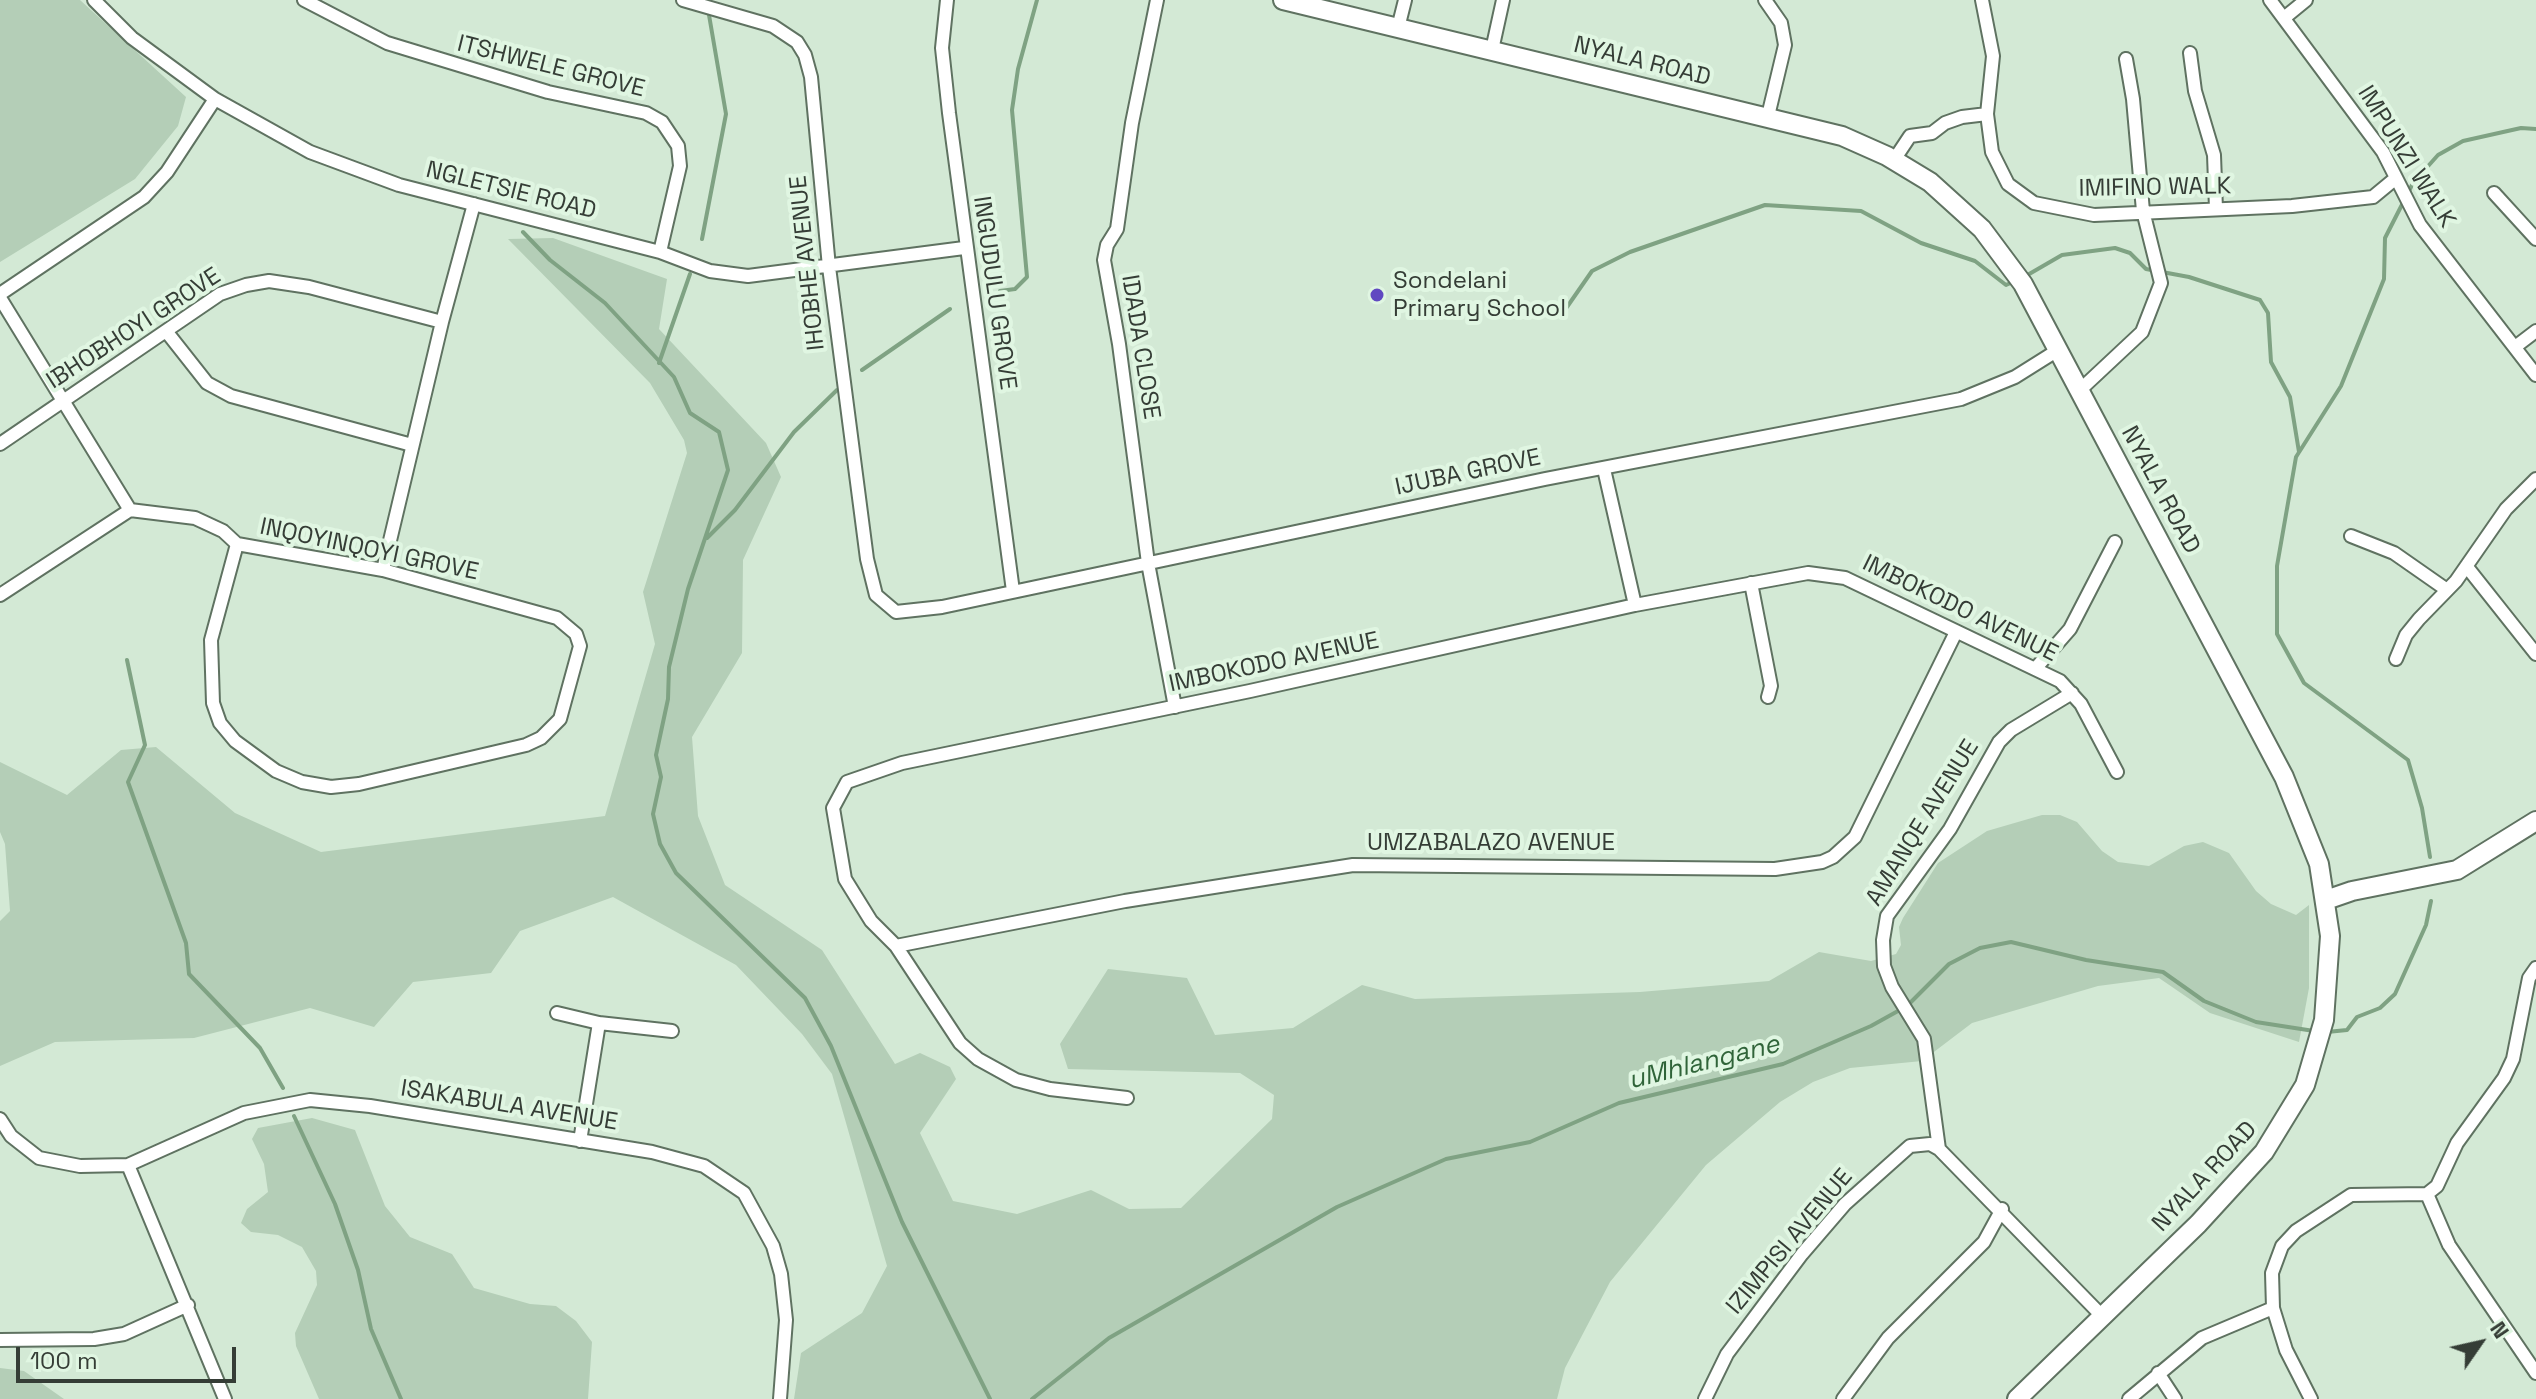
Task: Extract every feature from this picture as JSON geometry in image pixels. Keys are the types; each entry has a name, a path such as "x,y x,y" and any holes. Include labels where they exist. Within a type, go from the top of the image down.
{"street":[{"name":"NGLETSIE ROAD","path":"94,0 132,38 215,99 310,152 399,185 660,252 710,271 748,276 964,248"},
{"name":"ITSHWELE GROVE","path":"304,0 400,48 548,92 646,113 662,122 678,146 680,166 660,252"},
{"name":"IHOBHE AVENUE","path":"683,0 773,26 787,33 805,55 811,77 829,267 864,544 870,578 880,602"},
{"name":"INGUDULU GROVE","path":"947,0 942,48 964,248 1013,591"},
{"name":"IDADA CLOSE","path":"1157,0 1132,123 1117,229 1107,245 1104,260 1119,344 1148,563 1175,707"},
{"name":"NYALA ROAD","path":"1283,0 1842,136 1894,160 1930,182 1965,212 2020,279 2284,777 2319,864 2326,900 2330,964 2317,1051 2293,1108 2264,1152 2103,1317 2017,1399"},
{"path":"1398,28 1405,0"},
{"path":"1492,50 1503,0"},
{"path":"1765,0 1781,23 1785,45 1768,116"},
{"name":"IMIFINO WALK","path":"1982,0 1993,56 1987,114 1997,166 2024,198 2072,213 2216,209 2360,200 2373,197 2396,178"},
{"name":"IMPUNZI WALK","path":"2270,0 2383,152 2420,225 2536,375"},
{"path":"2284,18 2306,0"},
{"path":"2190,53 2195,91 2214,155 2216,209"},
{"path":"2080,390 2142,332 2161,283 2143,211 2133,99 2126,59"},
{"path":"0,595 130,510 0,296 144,197 167,172 215,99"},
{"path":"1894,160 1910,136 1932,133 1945,123 1962,117 1987,114"},
{"path":"2494,193 2536,239"},
{"path":"383,570 442,322 474,204"},
{"name":"IBHOBHOYI GROVE","path":"0,444 220,294 269,281 309,287 442,322"},
{"path":"166,331 207,383 231,396 412,445"},
{"path":"2515,347 2536,331"},
{"name":"IJUBA GROVE","path":"880,602 896,612 909,612 1961,399 2015,377 2058,350"},
{"path":"1604,469 1635,605"},
{"path":"2396,659 2406,635 2467,567 2506,509 2536,479"},
{"name":"INQOYINQOYI GROVE","path":"130,510 195,518 223,531 237,544 383,570 557,618 576,634 580,652 560,719 541,738 526,745 359,784 331,787 302,782 276,771 235,741 220,723 213,703 211,640 237,544"},
{"path":"2351,536 2394,553 2447,590"},
{"path":"2035,669 2070,629 2115,542"},
{"path":"2467,567 2536,654"},
{"name":"IMBOKODO AVENUE","path":"1127,1098 1050,1089 1016,1080 978,1059 960,1043 896,946 871,921 841,866 833,808 847,782 902,763 1175,707 1635,605 1808,573 1836,575 2060,681 2072,693 2117,772"},
{"path":"1751,583 1771,686 1768,697"},
{"name":"UMZABALAZO AVENUE","path":"896,946 1125,901 1353,865 1775,869 1814,864 1833,857 1855,837 1956,632"},
{"name":"AMANQE AVENUE","path":"1939,1149 1924,1039 1884,966 1883,940 1887,916 1950,829 1999,742 2011,730 2072,693"},
{"path":"2326,900 2352,891 2457,870 2536,821"},
{"path":"2311,1399 2286,1350 2273,1308 2275,1263 2282,1246 2296,1231 2351,1195 2427,1194 2437,1186 2457,1143 2504,1078 2516,1048 2529,978 2536,968"},
{"path":"557,1013 599,1023 672,1031"},
{"path":"580,1141 599,1023"},
{"name":"ISAKABULA AVENUE","path":"11,1136 39,1158 80,1166 128,1165 244,1113 310,1100 385,1108 677,1156 715,1172 744,1193 762,1220 781,1274 786,1320 780,1399"},
{"path":"0,1119 11,1136 0,1145"},
{"name":"IZIMPISI AVENUE","path":"1705,1399 1727,1354 1757,1311 1845,1204 1910,1146 1930,1144 1939,1149"},
{"path":"1939,1149 2002,1209 2103,1317"},
{"path":"128,1165 225,1399"},
{"path":"2427,1194 2449,1245 2536,1373"},
{"path":"1843,1399 1888,1338 1984,1242 2002,1209"},
{"path":"0,1340 94,1339 124,1334 188,1305"},
{"path":"2129,1399 2202,1338 2273,1308"},
{"path":"2158,1373 2175,1399"}],"green space":[{"path":"0,0 80,0 186,97 178,126 135,179 0,262"},
{"path":"553,238 667,279 659,329 766,443 781,477 743,560 742,653 692,737 698,816 725,885 822,950 895,1064 920,1053 950,1067 956,1079 920,1133 953,1201 1017,1214 1091,1190 1129,1209 1181,1208 1272,1119 1274,1095 1240,1073 1068,1069 1060,1044 1108,969 1187,978 1215,1035 1293,1028 1362,985 1415,999 1640,992 1769,981 1819,952 1871,961 1896,954 1901,945 1899,927 1903,918 1938,863 1987,831 2042,815 2060,815 2077,822 2102,851 2118,862 2149,866 2184,846 2203,842 2229,853 2256,891 2271,904 2296,915 2309,905 2309,988 2299,1042 2210,1013 2159,978 2098,986 1972,1023 1922,1061 1850,1068 1813,1082 1780,1102 1706,1165 1610,1282 1565,1368 1557,1399 794,1399 801,1353 862,1313 887,1266 832,1074 802,1034 736,965 613,897 520,931 491,973 413,982 374,1027 310,1008 194,1038 55,1042 0,1066 0,921 10,911 5,844 0,832 0,762 67,795 121,750 156,747 235,813 321,852 605,816 655,644 643,592 687,453 684,440 650,383 508,239"},
{"path":"312,1118 355,1130 385,1206 410,1237 452,1254 474,1288 530,1304 556,1306 576,1321 592,1342 588,1399 319,1399 296,1346 295,1333 317,1285 316,1271 302,1247 278,1235 251,1232 241,1223 247,1209 268,1192 264,1164 252,1139 258,1128"},
{"path":"0,1368 24,1371 64,1399 0,1399"}],"waterway":[{"path":"1000,291 1015,289 1027,277 1012,110 1018,69 1037,0"},
{"path":"702,239 726,114 709,15"},
{"name":"uMhlangane","path":"2430,857 2422,808 2408,760 2304,683 2277,634 2277,566 2296,457 2341,386 2384,279 2385,238 2413,183 2438,155 2463,141 2521,128 2536,129"},
{"path":"1567,307 1592,271 1630,252 1765,205 1861,211 1921,243 1975,261 2006,285 2013,282"},
{"path":"523,232 550,260 605,303 674,377 690,413 719,432 728,470 688,589 669,667 668,699 656,755 661,777 653,814 660,844 676,873 805,998 831,1046 902,1222 990,1399"},
{"path":"2024,277 2062,255 2115,248 2130,253 2146,269 2189,277 2260,300 2268,313 2271,362 2290,397 2299,452"},
{"path":"659,363 690,274"},
{"path":"862,370 950,309"},
{"path":"707,538 735,510 794,432 837,390"},
{"path":"127,660 145,745 128,782 186,943 189,974 260,1048 283,1088"},
{"name":"uMhlangane","path":"2327,1032 2347,1030 2357,1017 2380,1008 2395,994 2426,925 2431,901"},
{"name":"uMhlangane","path":"1032,1399 1109,1338 1337,1207 1446,1159 1530,1142 1619,1103 1783,1064 1871,1026 1907,1006 1949,964 1980,948 2011,942 2086,960 2163,972 2204,1001 2256,1022 2314,1031"},
{"path":"294,1116 335,1204 358,1270 371,1329 401,1399"}],"place":[{"name":"Sondelani Primary School","path":"1377,295"}]}
